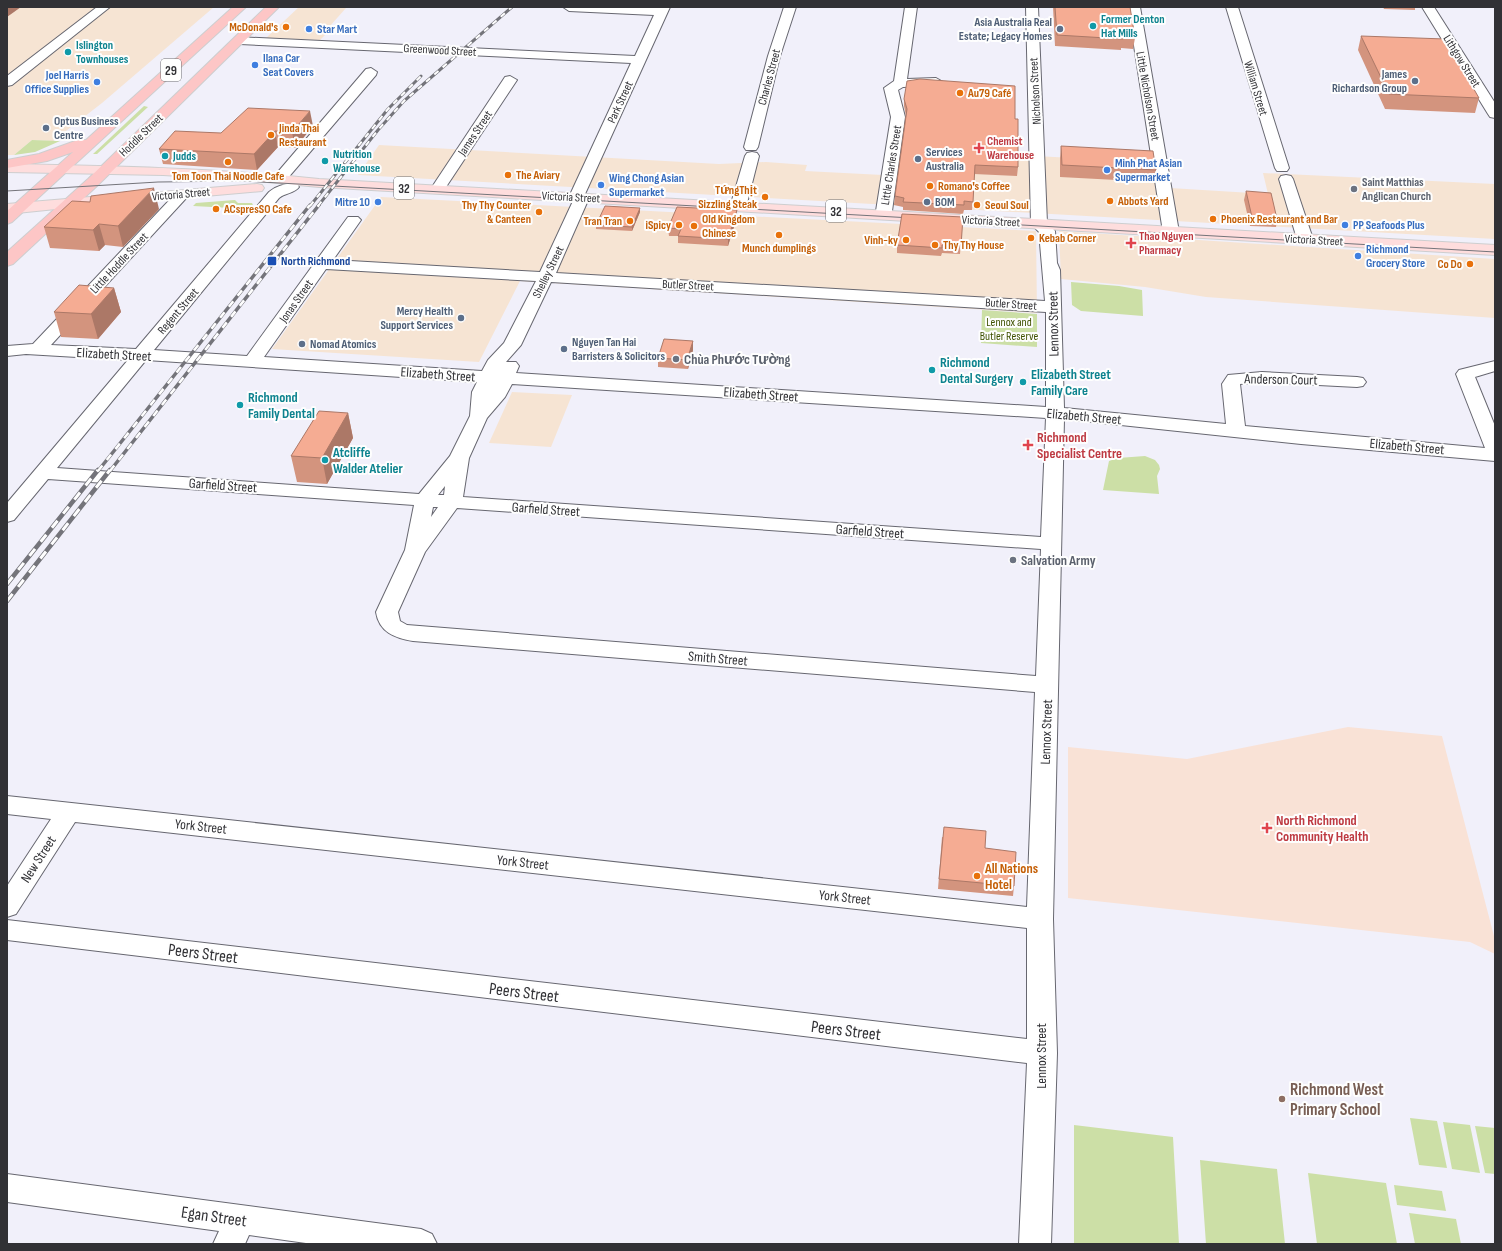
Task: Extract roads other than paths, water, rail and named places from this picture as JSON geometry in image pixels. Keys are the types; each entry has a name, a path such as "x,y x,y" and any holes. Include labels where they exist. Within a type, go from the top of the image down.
{"highway":[{"name":"Hoddle Street","path":"7,219 13,208 60,170 240,7"},
{"name":"Hoddle Street","path":"7,261 106,170 273,7"},
{"path":"7,164 31,160 57,153 85,142 101,133"}],"main road":[{"name":"32","path":"7,168 60,170"},
{"name":"Victoria Street","path":"60,170 106,170 247,176 319,183 1495,250"},
{"name":"32","path":"247,176 287,182 419,194 490,192"},
{"name":"32","path":"266,187 287,182 415,184 474,192"},
{"name":"Victoria Street","path":"13,208 319,183"},
{"name":"32","path":"802,211 884,211 994,216 1039,224 1062,230 1176,237 1263,237"}],"street":[{"path":"7,82 104,7"},
{"path":"570,7 663,9"},
{"name":"Charles Street","path":"738,207 774,56 790,7"},
{"name":"Little Charles Street","path":"884,211 898,117 891,88 900,82 911,7"},
{"name":"Nicholson Street","path":"1032,7 1028,88 1039,224"},
{"name":"Little Nicholson Street","path":"1134,7 1171,232"},
{"name":"William Street","path":"1232,7 1305,239"},
{"name":"Lithgow Street","path":"1428,7 1495,114"},
{"name":"Park Street","path":"579,198 639,60 663,9"},
{"name":"Greenwood Street","path":"240,40 639,60"},
{"path":"287,182 371,72"},
{"name":"James Street","path":"439,187 510,80"},
{"path":"900,82 925,81 948,84"},
{"name":"Regent Street","path":"7,516 274,195 287,182"},
{"name":"Little Hoddle Street","path":"32,349 183,194"},
{"name":"Shelley Street","path":"415,551 422,509 426,500 459,458 479,416 499,393 496,378 510,365 512,344 546,277 579,198"},
{"name":"Jonas Street","path":"252,362 353,220"},
{"name":"Lennox Street","path":"1035,1244 1042,1053 1040,919 1056,413 1054,307 1051,266 1047,231 1039,224"},
{"name":"Butler Street","path":"322,264 1054,307"},
{"name":"Elizabeth Street","path":"7,343 32,349"},
{"name":"Elizabeth Street","path":"7,352 32,349 142,355 1056,413 1495,455"},
{"path":"1495,366 1465,374 1495,450"},
{"name":"Anderson Court","path":"1236,431 1231,384 1234,379 1262,377 1357,382"},
{"name":"Shelley Street","path":"390,624 387,612 415,551 446,511 451,502 454,494 459,458"},
{"name":"Garfield Street","path":"42,473 1051,544"},
{"name":"Smith Street","path":"390,624 399,631 413,634 1048,685"},
{"name":"York Street","path":"7,805 1040,919"},
{"name":"New Street","path":"7,907 69,811"},
{"name":"Peers Street","path":"7,930 1042,1053"},
{"name":"Egan Street","path":"7,1188 235,1232 421,1244"}],"tram line":[{"path":"7,191 158,182 243,181 912,218"},
{"path":"952,221 1495,252"}],"railway":[{"path":"318,206 378,130 404,101 512,7"},
{"path":"310,206 388,109 421,76"},
{"path":"98,471 310,205"},
{"path":"110,471 319,205"},
{"path":"7,584 98,470"},
{"path":"7,601 110,470"}],"place":[{"name":"Former Denton Hat Mills","path":"1093,26"},
{"name":"McDonald's","path":"286,27"},
{"name":"Star Mart","path":"309,29"},
{"name":"Asia Australia Real Estate; Legacy Homes","path":"1060,29"},
{"name":"Islington Townhouses","path":"68,52"},
{"name":"Ilana Car Seat Covers","path":"255,65"},
{"name":"James Richardson Group","path":"1415,81"},
{"name":"Joel Harris Office Supplies","path":"97,82"},
{"name":"Au79 Café","path":"960,93"},
{"name":"Optus Business Centre","path":"46,128"},
{"name":"Jinda Thai Restaurant","path":"271,135"},
{"name":"Chemist Warehouse","path":"979,148"},
{"name":"Judds","path":"165,156"},
{"name":"Services Australia","path":"918,159"},
{"name":"Nutrition Warehouse","path":"325,161"},
{"name":"Tom Toon Thai Noodle Cafe","path":"228,162"},
{"name":"Minh Phat Asian Supermarket","path":"1107,170"},
{"name":"The Aviary","path":"508,175"},
{"name":"Wing Chong Asian Supermarket","path":"601,185"},
{"name":"Romano's Coffee","path":"930,186"},
{"name":"Saint Matthias Anglican Church","path":"1354,189"},
{"name":"TứngThịt Sizzling Steak","path":"765,197"},
{"name":"Abbots Yard","path":"1110,201"},
{"name":"Mitre 10","path":"378,202"},
{"name":"BOM","path":"927,202"},
{"name":"Seoul Soul","path":"977,205"},
{"name":"ACspresSO Cafe","path":"216,209"},
{"name":"Thy Thy Counter & Canteen","path":"539,212"},
{"name":"Phoenix Restaurant and Bar","path":"1213,219"},
{"name":"Tran Tran","path":"630,221"},
{"name":"iSpicy","path":"679,225"},
{"name":"PP Seafoods Plus","path":"1345,225"},
{"name":"Old Kingdom Chinese","path":"694,226"},
{"name":"Munch dumplings","path":"779,235"},
{"name":"Kebab Corner","path":"1031,238"},
{"name":"Vinh-ky","path":"906,240"},
{"name":"Thao Nguyen Pharmacy","path":"1131,243"},
{"name":"Thy Thy House","path":"935,245"},
{"name":"Richmond Grocery Store","path":"1358,256"},
{"name":"North Richmond","path":"272,261"},
{"name":"Co Do","path":"1470,264"},
{"name":"Mercy Health Support Services","path":"461,318"},
{"name":"Nomad Atomics","path":"302,344"},
{"name":"Nguyen Tan Hai Barristers & Solicitors","path":"564,349"},
{"name":"Chùa Phước Tường","path":"676,359"},
{"name":"Richmond Dental Surgery","path":"932,370"},
{"name":"Elizabeth Street Family Care","path":"1023,382"},
{"name":"Richmond Family Dental","path":"240,405"},
{"name":"Richmond Specialist Centre","path":"1028,445"},
{"name":"Atcliffe Walder Atelier","path":"325,460"},
{"name":"Salvation Army","path":"1013,560"},
{"name":"North Richmond Community Health","path":"1267,828"},
{"name":"All Nations Hotel","path":"977,876"},
{"name":"Richmond West Primary School","path":"1282,1099"}],"park label":[{"name":"Lennox and Butler Reserve","path":"1009,329"}]}
